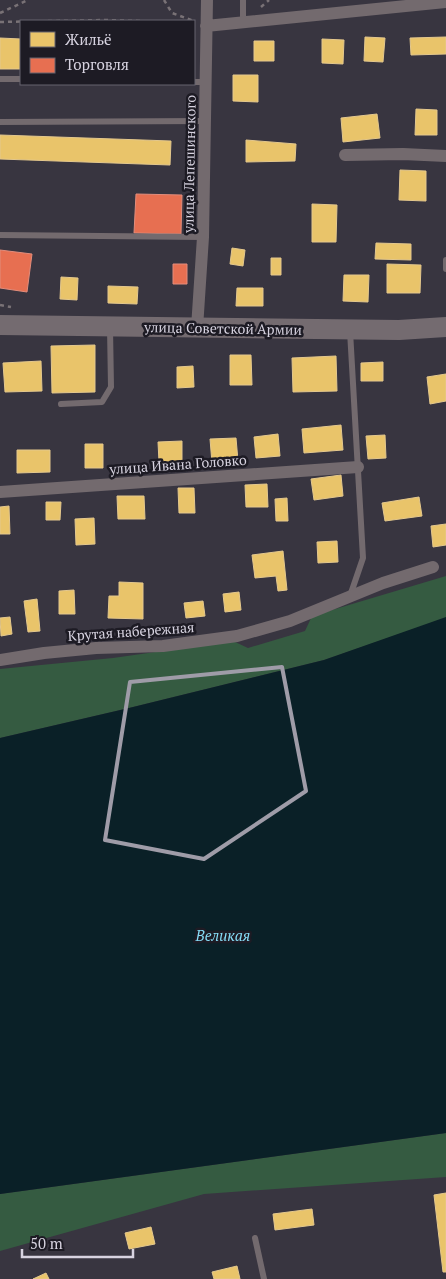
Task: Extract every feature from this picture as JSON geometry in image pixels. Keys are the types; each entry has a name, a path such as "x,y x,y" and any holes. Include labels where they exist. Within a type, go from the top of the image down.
{"main road":[{"name":"улица Советской Армии","path":"0,325 399,330 446,327"}],"street":[{"name":"улица Лепешинского","path":"197,328 203,238 205,121 200,82 207,0"},
{"path":"206,26 446,2"},
{"path":"345,155 403,154 446,156"},
{"name":"улица Ивана Головко","path":"0,492 358,467"},
{"name":"Крутая набережная","path":"0,660 44,653 96,648 163,646 237,636 290,621 383,583 433,567"}],"lane":[{"path":"243,0 243,22"},
{"path":"0,79 20,79"},
{"path":"0,122 205,121"},
{"path":"0,234 203,238"},
{"path":"446,260 446,269"},
{"path":"61,404 102,402 111,387 110,326"},
{"path":"350,329 363,558 350,597"},
{"path":"255,1238 264,1279"}],"path":[{"path":"0,13 28,0"},
{"path":"164,0 172,12 192,20"},
{"path":"0,22 20,22"}],"highlighted area":[{"path":"282,667 306,791 204,859 105,840 130,682"}],"green space":[{"path":"446,576 446,618 324,660 0,738 0,669 113,658 233,641 248,648 305,631 312,616"},
{"path":"446,1133 446,1177 204,1194 0,1251 0,1194"}],"water":[{"name":"Великая","path":"446,617 446,1133 0,1194 0,738 324,660"}],"building: Жильё":[{"path":"365,37 385,38 383,62 364,61"},
{"path":"446,37 446,54 411,55 410,38"},
{"path":"0,38 20,39 20,69 0,69"},
{"path":"322,39 344,40 343,64 322,63"},
{"path":"254,41 274,41 274,61 254,61"},
{"path":"233,75 258,75 258,102 233,101"},
{"path":"416,109 437,110 437,135 415,135"},
{"path":"377,114 380,138 343,142 341,118"},
{"path":"0,135 171,141 170,165 0,159"},
{"path":"246,140 296,144 295,161 246,162"},
{"path":"400,170 426,171 426,201 399,200"},
{"path":"312,204 337,205 336,242 312,242"},
{"path":"376,243 411,244 411,260 375,259"},
{"path":"232,248 245,250 243,266 230,264"},
{"path":"271,258 281,258 281,275 271,275"},
{"path":"387,264 421,265 420,293 387,293"},
{"path":"344,275 369,275 368,302 343,301"},
{"path":"61,277 78,278 77,300 60,299"},
{"path":"108,286 138,287 137,304 108,303"},
{"path":"237,288 263,288 263,306 236,306"},
{"path":"95,345 95,392 52,393 51,346"},
{"path":"230,355 251,355 252,385 230,385"},
{"path":"336,356 337,391 293,392 292,358"},
{"path":"41,361 42,391 5,392 3,363"},
{"path":"383,362 383,381 361,381 361,363"},
{"path":"193,366 194,387 177,388 177,367"},
{"path":"446,374 446,401 430,404 427,377"},
{"path":"341,425 343,450 304,453 302,429"},
{"path":"278,434 280,456 256,458 254,437"},
{"path":"385,435 386,458 368,459 366,436"},
{"path":"236,438 238,461 212,463 210,439"},
{"path":"182,441 182,462 159,462 158,442"},
{"path":"85,444 103,444 103,468 85,468"},
{"path":"17,450 50,450 50,472 17,473"},
{"path":"341,475 343,496 314,500 311,479"},
{"path":"267,484 268,507 246,507 245,485"},
{"path":"178,488 194,488 195,513 179,513"},
{"path":"117,496 144,496 145,519 118,519"},
{"path":"419,497 422,516 385,521 382,503"},
{"path":"287,498 288,521 276,521 275,499"},
{"path":"46,502 61,502 60,520 46,520"},
{"path":"9,506 10,534 0,534 0,507"},
{"path":"94,518 95,544 76,545 75,519"},
{"path":"446,524 446,545 433,547 431,526"},
{"path":"337,541 338,562 318,563 317,542"},
{"path":"283,551 287,590 278,591 276,576 255,578 252,555"},
{"path":"119,582 143,583 143,619 108,618 109,596 119,596"},
{"path":"74,590 75,614 59,614 59,591"},
{"path":"239,592 241,610 225,612 223,594"},
{"path":"37,599 40,631 28,632 24,601"},
{"path":"203,601 205,616 186,618 184,603"},
{"path":"10,617 12,634 1,636 0,618"},
{"path":"446,1193 446,1272 443,1272 434,1195"},
{"path":"312,1209 314,1225 275,1230 273,1214"},
{"path":"151,1227 155,1244 129,1249 125,1233"},
{"path":"237,1266 240,1279 214,1279 212,1272"},
{"path":"46,1273 49,1279 33,1279"}],"building: Торговля":[{"path":"136,194 182,195 181,234 134,233"},
{"path":"0,250 32,254 27,292 0,288"},
{"path":"173,264 187,264 187,284 173,284"}]}
